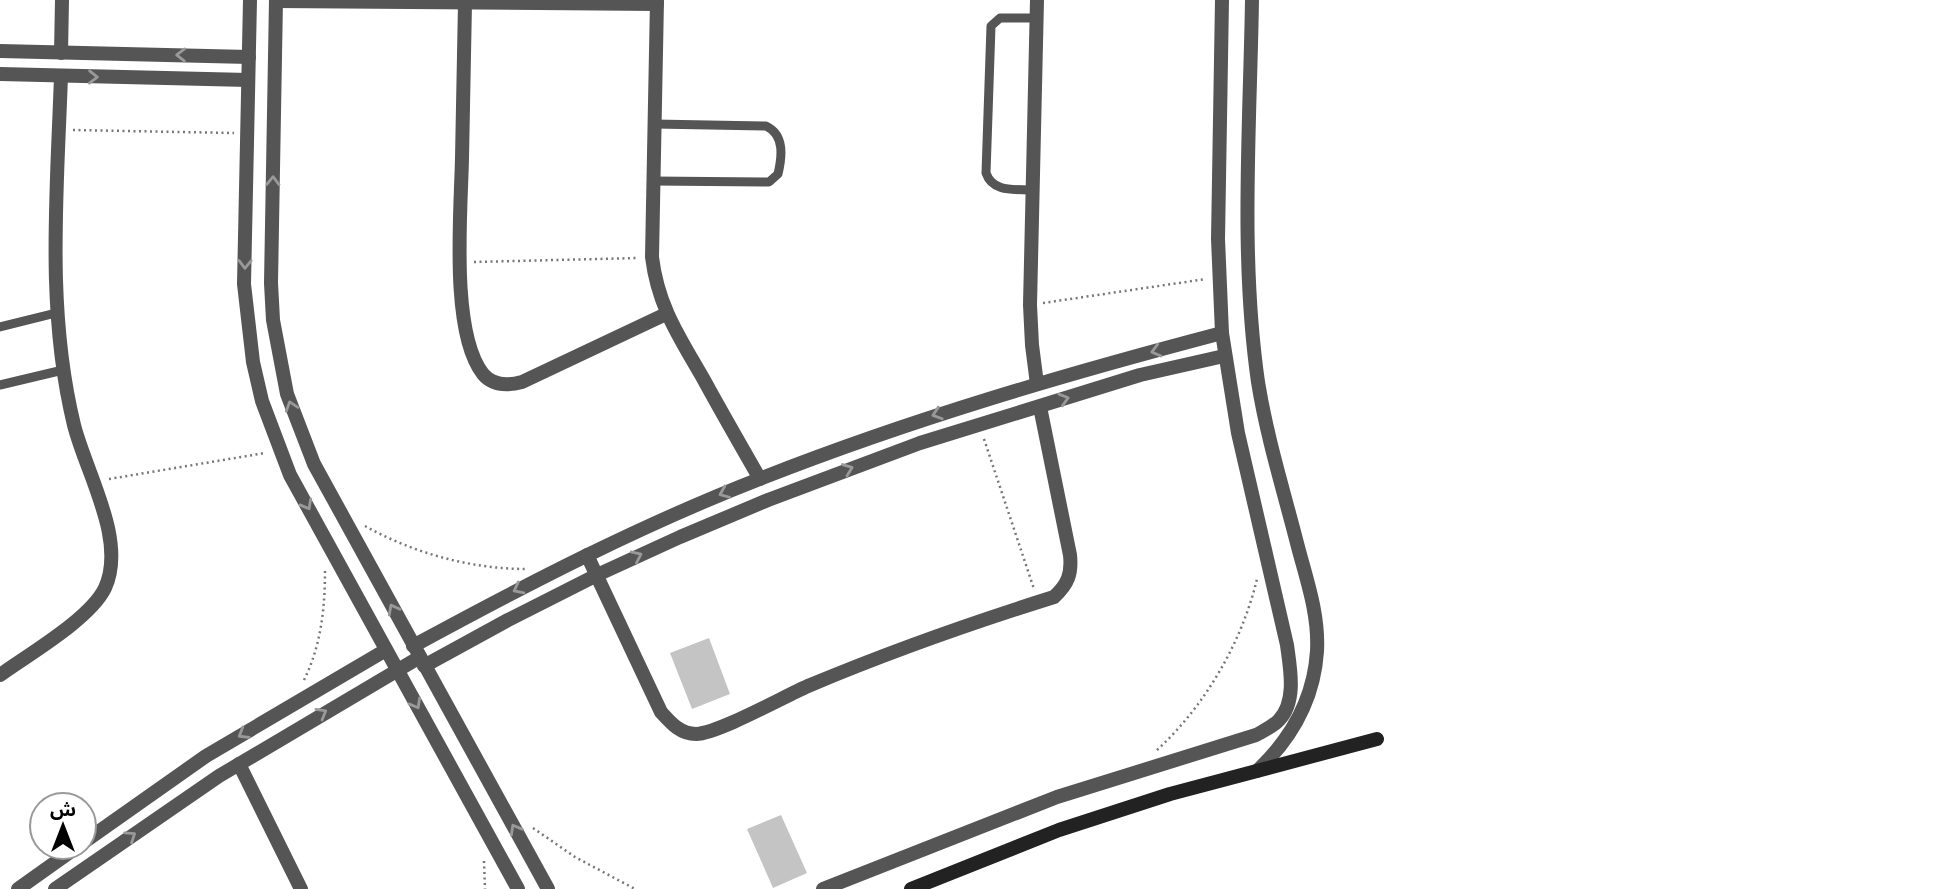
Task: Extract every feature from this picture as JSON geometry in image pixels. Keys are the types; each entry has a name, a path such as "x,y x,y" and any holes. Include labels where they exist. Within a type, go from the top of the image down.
{"street":[{"path":"61,52 62,0"},
{"path":"250,0 244,284 247,323 262,401 290,475 518,889"},
{"path":"587,555 661,712 672,725 683,732 697,734 717,729 787,695 875,658 956,628 1054,597 1066,586 1071,571 1070,555 1031,386 1030,304 1037,0"},
{"path":"823,889 1057,797 1256,735 1279,721 1288,706 1291,677 1287,645 1238,433 1224,356 1218,277 1223,0"},
{"path":"1252,0 1247,247 1253,338 1267,429 1311,595 1317,632 1315,670 1303,708 1284,743 1257,771"},
{"path":"548,889 314,464 284,382 273,320 271,283 276,1 657,2 652,257 654,276 666,314 760,479"},
{"path":"465,3 460,262 462,302 477,365 485,376 496,383 509,386 666,314"},
{"path":"0,51 249,57"},
{"path":"0,74 248,80"},
{"path":"0,675 93,608 105,587 111,563 111,538 75,427 62,370 56,313 55,256 61,76"},
{"path":"55,889 219,776 419,657 558,569 587,555 671,516 863,440 1031,386 1222,333"},
{"path":"419,657 508,620 597,575 768,499 920,443 1140,375 1224,356"},
{"path":"98,832 206,756 386,650"},
{"path":"911,889 1059,831 1170,794 1377,739"},
{"path":"206,756 219,776"},
{"path":"240,764 301,889"},
{"path":"18,889 57,861"}],"lane":[{"path":"1032,190 995,187 988,178 986,160 991,26 1000,18 1036,18"},
{"path":"653,181 769,182 778,174 780,141 776,132 766,126 654,124"},
{"path":"0,327 56,313"},
{"path":"0,385 62,370"}],"path":[{"path":"59,130 247,133"},
{"path":"460,262 652,257"},
{"path":"1030,304 1218,277"},
{"path":"979,425 1039,602"},
{"path":"92,481 279,451"},
{"path":"341,512 380,535 423,552 467,563 512,569 558,569"},
{"path":"1156,750 1194,709 1218,673 1254,592 1264,549"},
{"path":"303,683 319,638 325,602 326,566"},
{"path":"528,825 575,857 635,889"}],"building":[{"path":"709,638 730,694 692,709 670,653"},
{"path":"781,815 807,873 773,888 747,829"}]}
